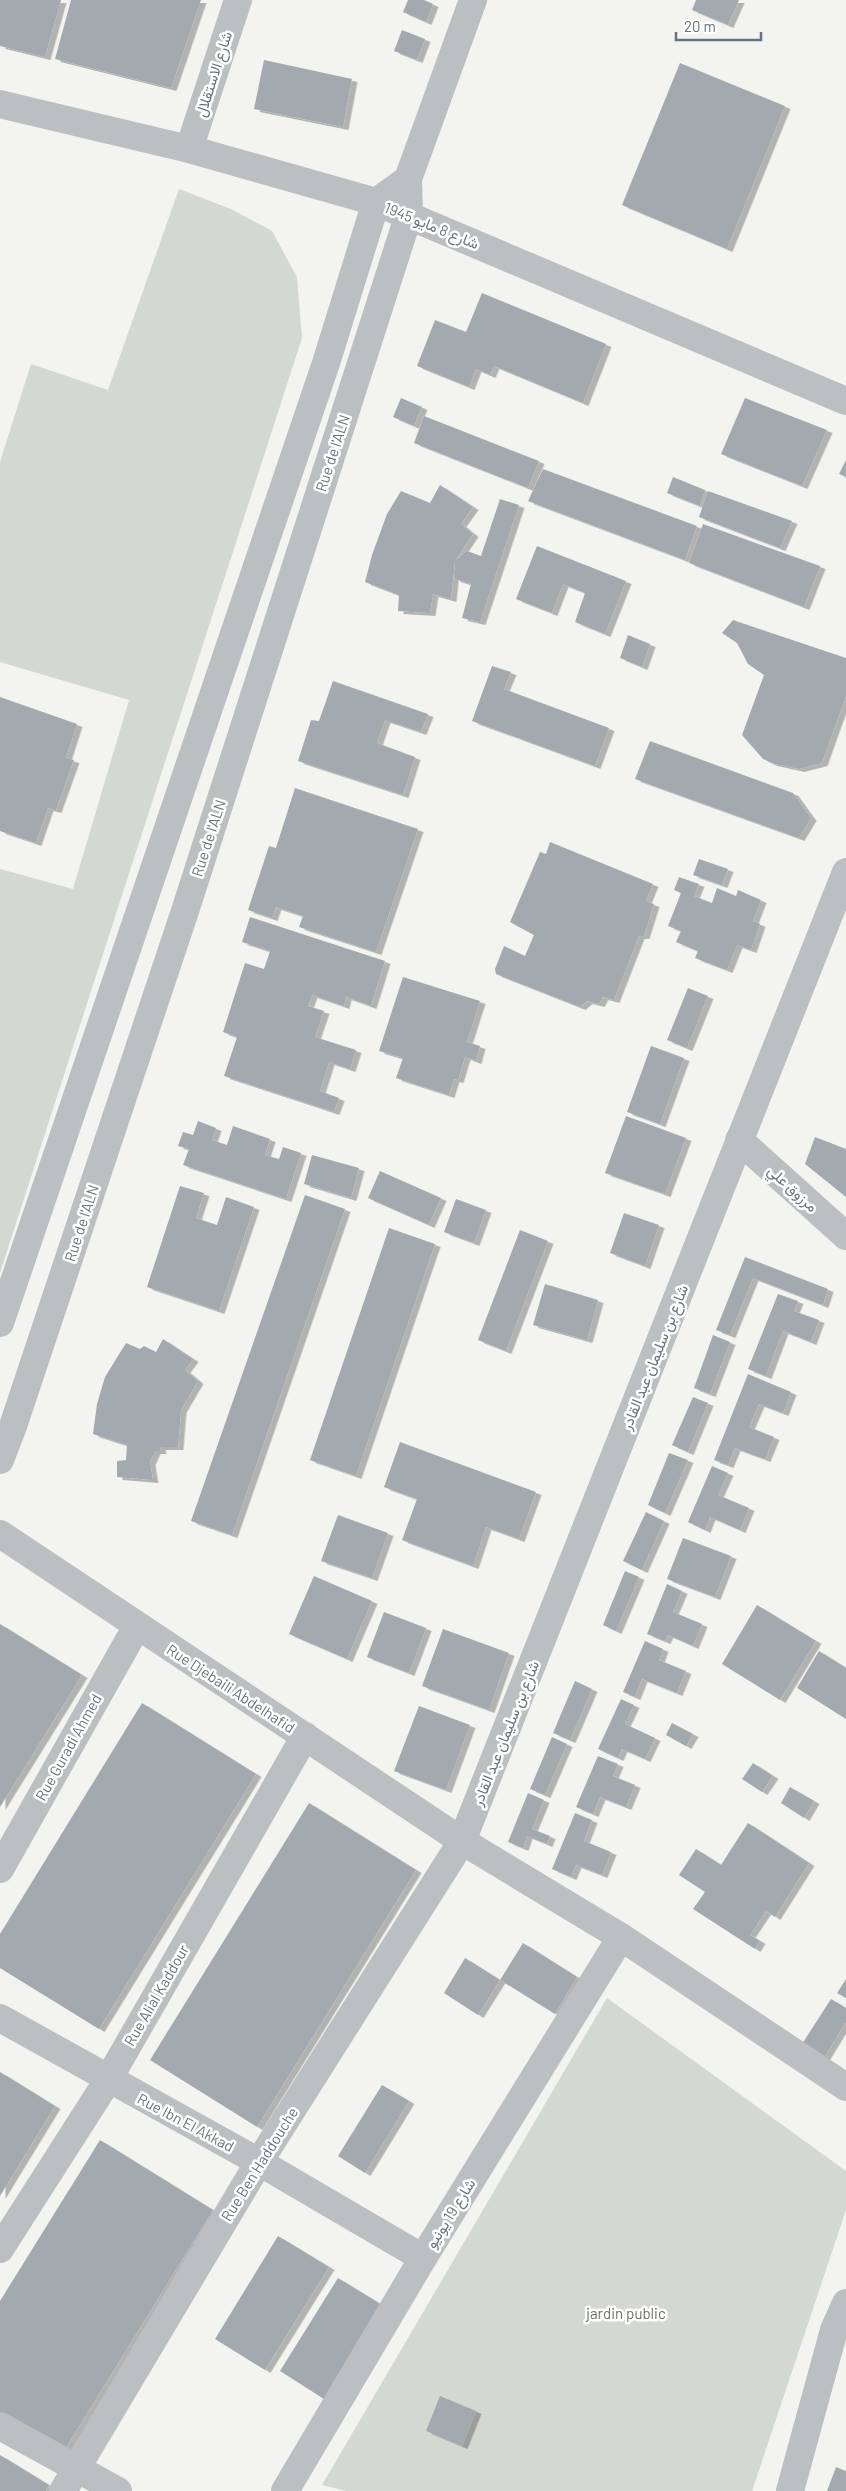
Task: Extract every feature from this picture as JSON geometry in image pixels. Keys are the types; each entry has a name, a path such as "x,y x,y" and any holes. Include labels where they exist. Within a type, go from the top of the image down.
{"street":[{"name":"شارع الاستقلال","path":"189,148 238,0"},
{"path":"0,1323 326,363 376,202 408,179 473,0"},
{"name":"شارع 8 مايو 1945","path":"0,104 189,148 376,202 409,214 846,401"},
{"name":"Rue de l'ALN","path":"0,1460 13,1426 184,911 409,214 408,179"},
{"name":"شارع بن سليمان عبد القادر","path":"462,1841 846,872"},
{"path":"144,898 184,911"},
{"name":"مرزوق علي","path":"739,1140 846,1236"},
{"name":"Rue Djebaili Abdelhafid","path":"0,1534 462,1841 621,1937 846,2086"},
{"name":"Rue Guradi Ahmed","path":"0,1868 137,1626"},
{"name":"Rue Alial Kaddour","path":"0,2249 108,2080 305,1736"},
{"name":"Rue Ben Haddouche","path":"63,2491 259,2162 462,1841"},
{"name":"شارع 19 يونيو","path":"284,2491 422,2258 621,1937"},
{"name":"Rue Ibn El Akkad","path":"0,2018 108,2080 259,2162 422,2258"},
{"path":"790,2491 834,2330 846,2303"},
{"path":"0,2426 77,2466 118,2491"}],"green space":[{"path":"179,189 231,209 272,231 297,277 302,338 0,1273 0,869 73,889 129,700 0,662 0,462 31,364 108,390"},
{"name":"jardin public","path":"607,1998 846,2171 846,2210 752,2491 346,2491 322,2485"}],"building":[{"path":"0,0 61,0 45,57 0,46"},
{"path":"71,0 201,0 171,88 55,59"},
{"path":"408,0 424,0 433,4 426,22 403,12"},
{"path":"696,0 739,0 728,25 692,10"},
{"path":"402,30 425,39 417,60 394,51"},
{"path":"264,60 352,79 343,127 254,109"},
{"path":"680,63 785,106 727,249 622,205"},
{"path":"482,293 606,344 583,403 494,366 490,375 476,369 469,387 417,366 435,320 466,332"},
{"path":"401,398 422,407 414,426 393,417"},
{"path":"745,398 827,430 802,486 721,454"},
{"path":"424,416 539,461 528,488 414,443"},
{"path":"846,460 846,477 839,474"},
{"path":"543,469 697,526 685,560 528,501"},
{"path":"673,477 705,490 700,506 667,493"},
{"path":"440,485 473,507 461,524 473,534 455,561 451,599 433,594 430,613 398,611 399,595 365,582 372,555 387,514 401,491 430,503"},
{"path":"708,491 792,521 780,548 699,517"},
{"path":"500,499 519,505 480,622 462,618 471,584 455,579 455,561 467,551 481,556"},
{"path":"703,524 820,566 804,607 689,563"},
{"path":"537,546 626,581 605,634 575,622 585,593 563,584 552,613 516,599"},
{"path":"733,620 846,658 846,696 822,763 799,769 772,763 763,759 742,735 764,675 748,664 737,643 722,633"},
{"path":"628,635 650,644 642,667 620,658"},
{"path":"492,666 511,672 504,689 609,728 595,766 472,721"},
{"path":"333,681 428,714 421,732 385,720 377,743 415,757 403,795 298,761 311,720 319,721"},
{"path":"0,697 77,724 66,758 74,760 56,810 48,808 36,843 0,831"},
{"path":"650,741 793,793 811,818 799,838 635,779"},
{"path":"295,788 418,829 376,952 299,927 303,916 276,907 272,918 248,910 269,846 276,848"},
{"path":"550,842 653,884 646,901 654,904 644,936 639,936 614,1000 603,997 599,1004 587,1001 580,1007 496,974 495,969 504,946 525,956 534,935 510,922 540,852 546,854"},
{"path":"699,859 728,869 722,885 693,875"},
{"path":"679,877 699,884 694,896 712,903 717,888 736,896 738,890 761,900 753,921 760,924 751,950 737,945 727,970 695,958 698,951 676,942 681,931 668,926 681,893 674,890"},
{"path":"250,917 385,961 371,1006 346,997 344,1006 312,995 308,1006 324,1011 315,1037 356,1050 350,1069 329,1062 320,1091 339,1098 334,1112 224,1076 237,1037 223,1032 245,963 264,969 270,951 242,942"},
{"path":"403,977 480,1001 467,1042 480,1046 476,1061 465,1057 458,1080 454,1079 449,1095 396,1078 403,1058 379,1051"},
{"path":"688,988 708,996 687,1048 667,1040"},
{"path":"651,1046 684,1058 660,1124 627,1112"},
{"path":"626,1116 686,1138 665,1194 605,1173"},
{"path":"198,1121 216,1128 212,1140 227,1145 233,1126 270,1139 265,1155 279,1159 283,1147 301,1153 286,1199 183,1165 189,1149 178,1146 183,1132 193,1135"},
{"path":"815,1137 846,1149 846,1197 805,1164"},
{"path":"312,1155 359,1168 351,1198 304,1184"},
{"path":"380,1171 441,1198 429,1225 368,1198"},
{"path":"180,1186 204,1193 196,1218 217,1225 226,1197 254,1207 219,1311 147,1287"},
{"path":"305,1195 345,1209 232,1535 191,1521"},
{"path":"456,1199 486,1210 474,1243 444,1232"},
{"path":"624,1213 659,1225 645,1266 610,1253"},
{"path":"389,1228 435,1244 356,1476 310,1460"},
{"path":"520,1230 548,1241 506,1351 478,1340"},
{"path":"745,1257 828,1289 823,1305 753,1278 730,1335 716,1330"},
{"path":"545,1284 598,1300 587,1340 533,1325"},
{"path":"778,1294 798,1301 794,1311 819,1320 811,1342 783,1331 766,1376 748,1369"},
{"path":"713,1335 730,1342 710,1394 694,1388"},
{"path":"163,1339 193,1359 185,1370 198,1381 181,1410 178,1447 160,1447 161,1451 155,1451 150,1462 153,1480 117,1477 117,1461 126,1460 127,1445 93,1434 97,1404 105,1377 126,1343 140,1349 144,1346 156,1352"},
{"path":"748,1374 791,1392 783,1413 759,1404 749,1427 774,1437 765,1459 735,1448 728,1465 714,1460"},
{"path":"693,1397 708,1403 688,1452 672,1445"},
{"path":"400,1442 536,1492 519,1539 486,1527 473,1566 402,1540 417,1499 384,1487"},
{"path":"669,1453 688,1460 665,1513 648,1505"},
{"path":"712,1466 728,1473 718,1495 749,1508 740,1530 710,1517 705,1530 688,1522"},
{"path":"646,1512 664,1521 642,1570 623,1561"},
{"path":"338,1515 388,1533 372,1578 321,1561"},
{"path":"683,1538 731,1556 715,1597 667,1579"},
{"path":"625,1571 639,1577 616,1631 603,1625"},
{"path":"314,1576 372,1601 347,1659 289,1634"},
{"path":"667,1584 682,1591 673,1612 702,1624 693,1646 668,1635 665,1641 647,1634"},
{"path":"757,1605 816,1641 780,1700 722,1664"},
{"path":"384,1612 426,1628 409,1673 367,1657"},
{"path":"0,1624 82,1675 0,1807"},
{"path":"443,1629 509,1653 489,1710 422,1686"},
{"path":"645,1641 663,1649 659,1660 686,1671 677,1693 642,1679 635,1697 623,1692"},
{"path":"819,1651 846,1668 846,1719 797,1688"},
{"path":"575,1681 592,1689 570,1740 553,1733"},
{"path":"621,1699 634,1705 625,1724 655,1738 645,1759 622,1749 618,1758 598,1749"},
{"path":"142,1703 256,1774 99,2029 0,1968 0,1934"},
{"path":"419,1706 470,1725 446,1790 394,1771"},
{"path":"672,1723 693,1734 686,1746 666,1735"},
{"path":"552,1737 567,1744 545,1795 530,1789"},
{"path":"598,1756 618,1764 613,1776 635,1785 626,1807 600,1797 593,1814 576,1807"},
{"path":"753,1763 773,1776 762,1792 742,1779"},
{"path":"790,1787 814,1801 804,1818 781,1803"},
{"path":"528,1793 544,1800 532,1829 550,1836 547,1844 527,1836 523,1848 508,1842"},
{"path":"309,1803 416,1870 257,2127 150,2060"},
{"path":"575,1813 592,1820 584,1841 611,1852 602,1875 576,1865 571,1877 552,1869"},
{"path":"748,1823 809,1863 775,1917 766,1911 750,1935 760,1941 755,1949 693,1909 705,1892 679,1875 696,1849 721,1865"},
{"path":"523,1943 577,1977 555,2014 500,1980"},
{"path":"465,1958 500,1980 478,2015 444,1993"},
{"path":"846,1979 846,1998 837,1993"},
{"path":"831,1999 846,2008 846,2022 824,2058 802,2044"},
{"path":"0,2072 55,2106 0,2196"},
{"path":"382,2085 409,2101 365,2173 338,2156"},
{"path":"100,2140 213,2210 62,2454 0,2416 0,2301"},
{"path":"278,2236 329,2267 265,2370 215,2339"},
{"path":"338,2278 382,2305 324,2399 280,2371"},
{"path":"440,2396 476,2411 462,2446 426,2431"},
{"path":"0,2455 49,2485 46,2491 0,2491"},
{"path":"836,2467 846,2471 846,2491 827,2491"}]}
